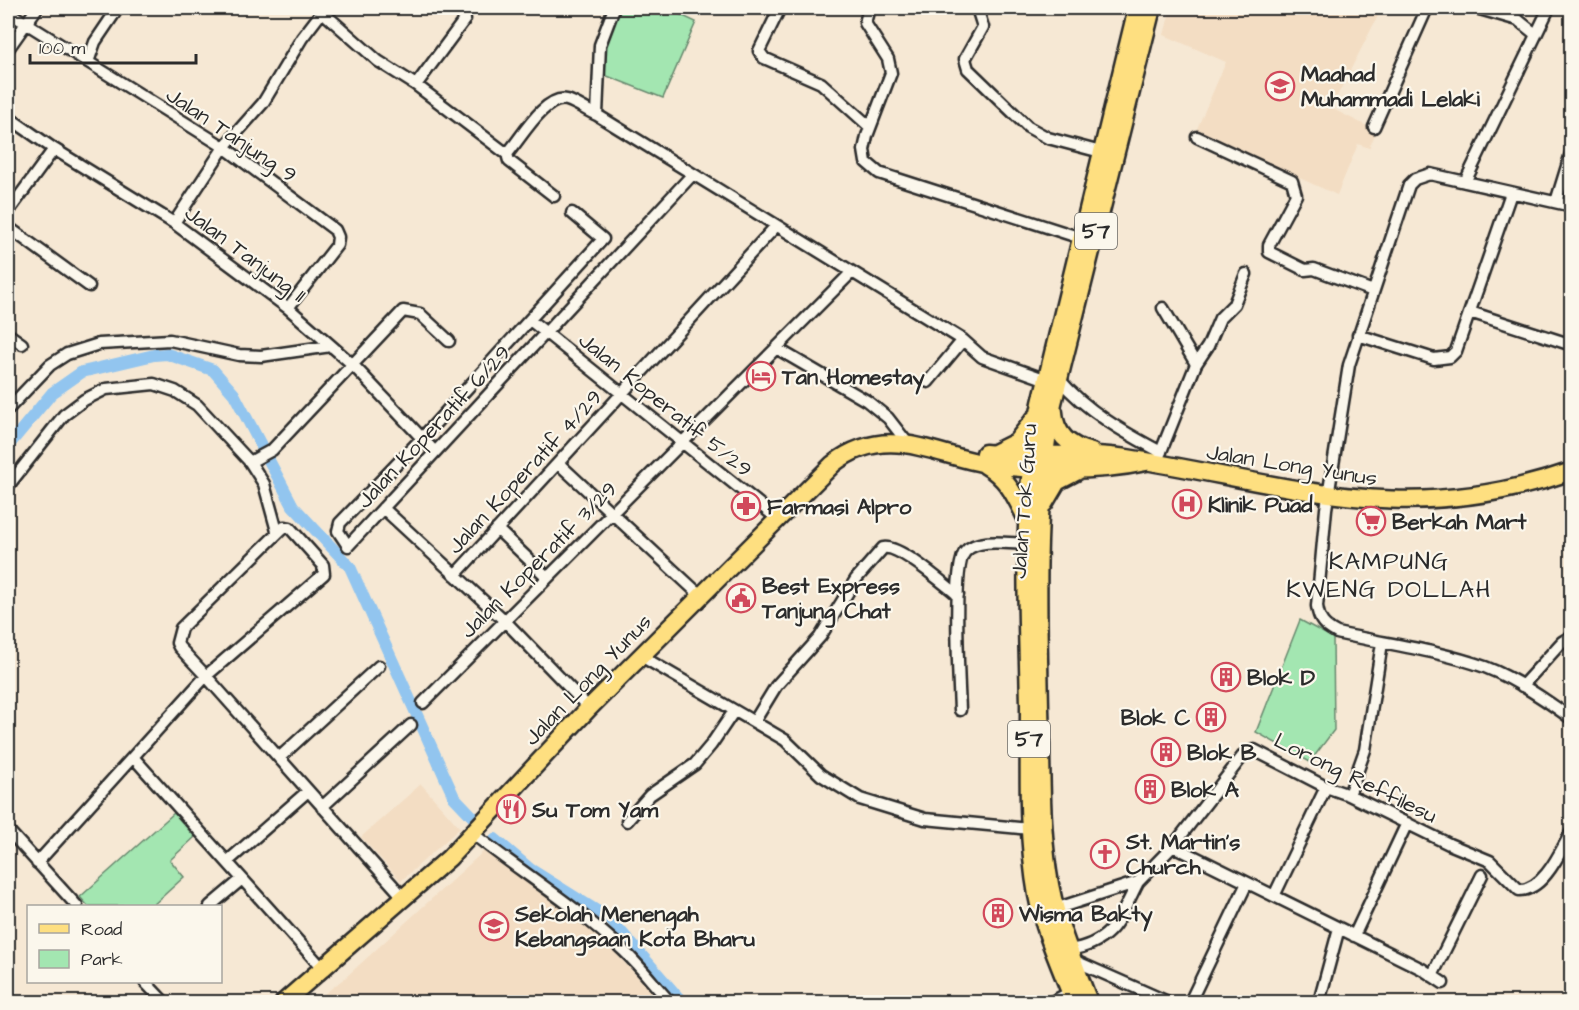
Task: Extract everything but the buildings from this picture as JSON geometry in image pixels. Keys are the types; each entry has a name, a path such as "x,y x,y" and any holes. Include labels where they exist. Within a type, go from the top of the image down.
{"main road":[{"name":"Jalan Tok Guru","path":"1053,380 1081,238 1137,8"},
{"name":"Jalan Tok Guru","path":"1089,1002 1055,909 1048,873 1042,793 1035,522 1039,462 1047,403 1152,8"},
{"path":"1047,403 1016,442 986,459 1035,522 1058,483 1080,470 1103,462"},
{"path":"1047,403 1059,433 1066,441 1103,462"},
{"name":"Jalan Long Yunus","path":"286,1002 404,898 472,833 589,708 777,519 846,454 876,443 909,445 986,459 1039,462 1155,460 1328,496 1390,501 1457,498 1501,491 1572,471"},
{"name":"Jalan Tok Guru","path":"1035,522 1028,544 1030,829 1038,898 1052,945 1072,997"}],"street":[{"path":"8,49 37,8"},
{"path":"88,62 95,42 118,8"},
{"path":"597,115 600,45 614,8"},
{"path":"780,8 762,41 759,51 764,58 821,84 870,127"},
{"path":"869,8 865,23 888,59 891,73 870,127 864,150 866,162 879,173 1081,238"},
{"path":"977,8 983,27 965,59 968,69 1028,127 1048,138 1101,152"},
{"path":"1374,128 1427,8"},
{"path":"1476,8 1518,20 1534,33"},
{"path":"1465,182 1534,33 1549,8"},
{"path":"174,223 224,147 263,103 322,9 378,61 416,85 507,154 509,161 554,196"},
{"name":"Jalan Tanjung 9","path":"8,12 224,147 334,230 338,237 337,245 288,308"},
{"path":"416,85 465,19"},
{"path":"507,154 543,108 559,100 567,100 597,115 963,340 982,357 1053,380 1132,436 1155,460 1196,364 1208,346 1220,318 1234,304 1246,274"},
{"name":"Jalan Tanjung 11","path":"8,117 54,149 174,223 288,308 352,364 435,452"},
{"path":"1197,137 1292,181 1296,195 1269,245 1269,252 1305,270 1314,269 1373,291"},
{"path":"8,212 54,149"},
{"path":"1556,202 1572,150"},
{"name":"Jalan Koperatif 6/29","path":"422,438 340,523 338,531 348,546 692,174"},
{"path":"1572,206 1430,174 1415,179 1406,193 1349,364 1328,496 1317,606 1318,618 1326,627 1337,633 1442,655 1486,668 1542,696 1572,719"},
{"path":"1358,335 1443,360 1456,351 1511,193"},
{"path":"422,438 603,239 572,213"},
{"path":"8,226 89,286"},
{"name":"Jalan Koperatif 4/29","path":"455,575 776,226"},
{"name":"Jalan Koperatif 3/29","path":"423,703 851,273"},
{"path":"1163,308 1196,364"},
{"path":"250,462 268,453 403,311 420,314 449,341"},
{"path":"1470,312 1572,345"},
{"name":"Jalan Koperatif 5/29","path":"530,320 777,519"},
{"path":"8,334 22,344"},
{"path":"8,409 50,365 67,354 99,344 170,340 239,355 261,356 331,346"},
{"path":"928,382 963,340"},
{"path":"777,348 875,407 909,445"},
{"path":"8,486 64,415 84,400 106,389 130,384 154,384 175,391 197,405 250,462 264,484 277,531"},
{"path":"558,463 700,596"},
{"path":"383,508 504,620 589,708"},
{"path":"37,863 206,676 324,574 323,565 290,528 284,527 277,531 178,632 179,647 206,676 404,898"},
{"path":"497,529 547,578"},
{"path":"960,710 958,595 960,562 964,552 975,544 1028,544"},
{"path":"754,722 776,686 819,637 856,579 883,548 891,547 905,555 958,595"},
{"path":"1522,686 1562,642 1572,636"},
{"path":"1349,795 1365,750 1382,643"},
{"path":"641,656 785,740 821,775 838,787 882,808 925,819 1030,829"},
{"path":"279,758 379,666"},
{"path":"627,821 650,795 695,764 734,711"},
{"path":"322,807 411,725"},
{"name":"Lorong Reffilesu","path":"1071,955 1095,944 1116,925 1137,882 1173,846 1249,751 1261,752 1326,787 1349,795 1490,861 1514,888 1523,890 1547,872 1572,831"},
{"path":"133,758 324,970"},
{"path":"1274,896 1326,787"},
{"path":"227,862 308,791"},
{"path":"1354,936 1407,823"},
{"path":"8,830 76,905"},
{"path":"472,833 527,877 575,909 625,952 670,1002"},
{"path":"1173,846 1339,928 1443,983"},
{"path":"1432,976 1482,875"},
{"path":"211,905 242,879"},
{"name":"Lorong Reffilesu","path":"1055,909 1137,882"},
{"path":"1190,1002 1247,883"},
{"path":"1319,1002 1339,928"},
{"path":"1071,955 1168,1002"},
{"path":"147,983 164,1002"},
{"path":"1052,1002 1072,997"}],"shaded area":[{"name":"Maahad Muhammadi Lelaki","path":"1171,8 1382,8 1331,108 1369,127 1378,128 1369,148 1358,144 1337,195 1196,131 1226,62 1164,35"},
{"path":"421,784 460,828 401,881 361,837"},
{"name":"Sekolah Menengah Kebangsaan Kota Bharu","path":"484,851 569,910 604,941 661,1002 314,1002 346,977"}],"green space":[{"path":"619,8 666,8 696,22 663,98 602,74 602,46"},
{"path":"1300,620 1333,638 1334,730 1310,762 1256,732"},
{"path":"174,813 195,837 170,860 184,877 153,905 87,905 80,897"}],"waterway":[{"path":"8,446 52,393 82,372 167,354 213,370 234,394 293,506 350,567 454,797 473,817"},
{"path":"495,839 530,869 610,919 682,1002"}],"place":[{"name":"Maahad Muhammadi Lelaki","path":"1280,86"},
{"name":"Tan Homestay","path":"761,376"},
{"name":"Klinik Puad","path":"1187,504"},
{"name":"Farmasi Alpro","path":"746,506"},
{"name":"Berkah Mart","path":"1371,521"},
{"name":"Best Express Tanjung Chat","path":"741,598"},
{"name":"Blok D","path":"1226,677"},
{"name":"Blok C","path":"1211,717"},
{"name":"Blok B","path":"1166,752"},
{"name":"Blok A","path":"1150,789"},
{"name":"Su Tom Yam","path":"511,809"},
{"name":"St. Martin's Church","path":"1105,854"},
{"name":"Wisma Bakty","path":"998,913"},
{"name":"Sekolah Menengah Kebangsaan Kota Bharu","path":"494,926"}],"district":[{"name":"KAMPUNG KWENG DOLLAH","path":"1389,575"}]}
